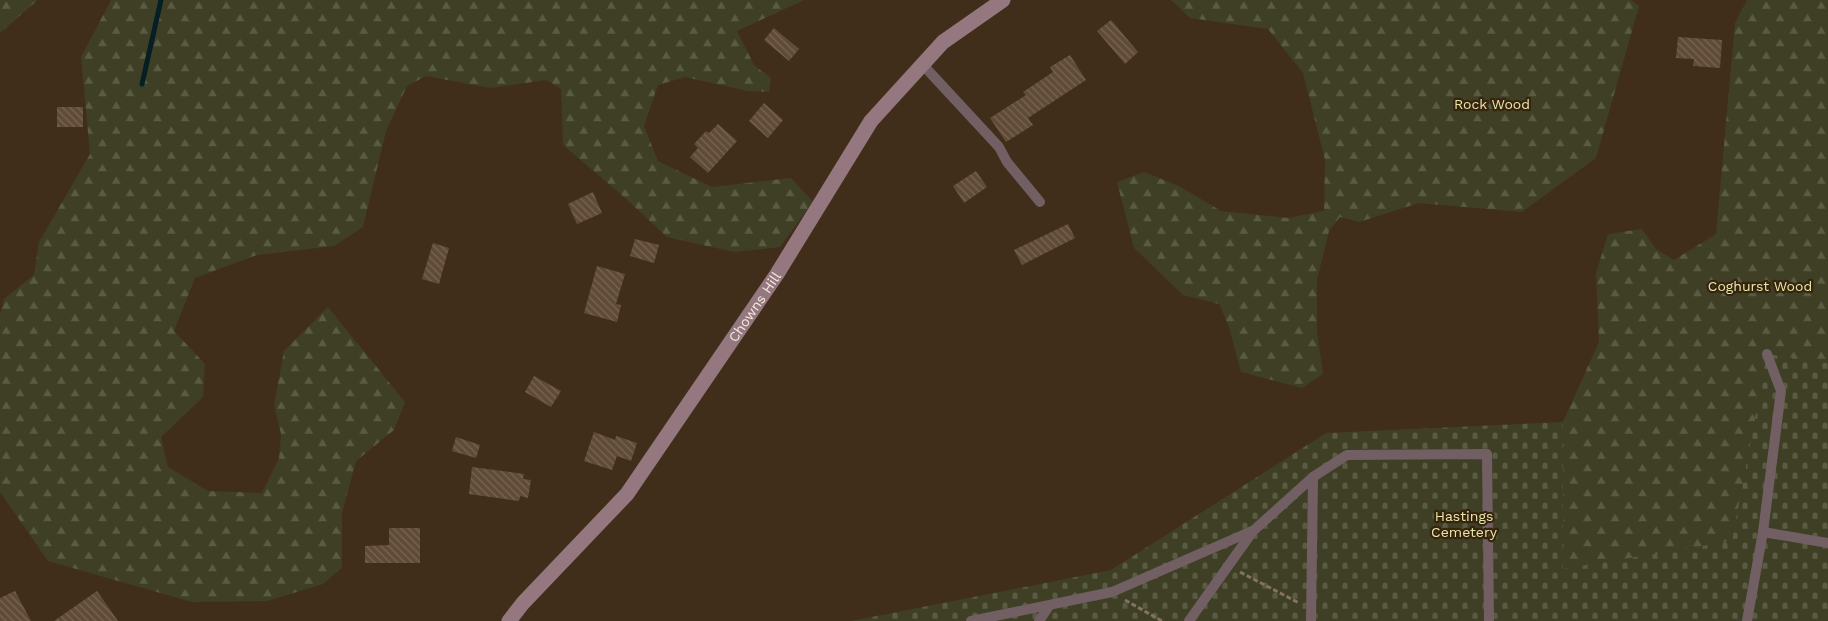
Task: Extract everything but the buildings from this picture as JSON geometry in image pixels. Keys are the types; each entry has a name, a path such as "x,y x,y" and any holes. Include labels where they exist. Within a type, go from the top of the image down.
{"street":[{"name":"Chowns Hill","path":"509,621 523,603 627,494 777,274 871,121 943,42 1003,0"}],"lane":[{"path":"923,65 999,147 1007,162 1040,202"},
{"path":"1747,621 1763,532 1781,390 1767,354"},
{"path":"1189,621 1253,531 1313,477 1347,455 1487,454 1489,621"},
{"path":"1311,621 1313,477"},
{"path":"971,621 1112,592 1253,531"},
{"path":"1763,532 1828,543"},
{"path":"1039,621 1049,606"}],"path":[{"path":"1228,566 1311,610"},
{"path":"1112,592 1162,621"}],"green space":[{"path":"0,0 38,0 0,33"},
{"path":"111,0 804,0 737,31 754,65 771,78 769,92 747,91 685,77 658,85 644,126 658,161 712,187 791,178 813,202 780,247 734,252 667,237 563,145 561,89 546,80 490,88 426,76 407,86 386,131 363,227 334,246 257,255 195,278 174,331 205,364 203,397 161,437 168,467 208,491 262,493 279,458 281,434 274,405 284,351 328,307 405,402 394,430 356,461 342,513 342,568 323,584 267,601 192,602 48,561 0,492 0,315 4,299 34,275 39,242 90,154 81,57"},
{"name":"Rock Wood","path":"1171,0 1631,0 1639,6 1596,158 1522,212 1419,203 1359,222 1340,217 1329,231 1317,280 1317,331 1323,374 1302,388 1241,372 1229,327 1219,304 1183,295 1134,248 1117,182 1144,172 1179,186 1221,211 1288,218 1324,211 1325,160 1303,73 1268,29 1190,18"},
{"name":"Coghurst Wood","path":"1747,0 1828,0 1828,530 1734,609 1540,621 1563,569 1563,422 1599,342 1596,273 1608,234 1642,229 1656,249 1674,260 1716,234 1735,23"},
{"name":"Hastings Cemetery","path":"1767,354 1828,363 1828,621 851,621 1111,570 1326,433 1563,422 1563,569 1732,541"}],"waterway":[{"path":"142,84 161,0"}]}
